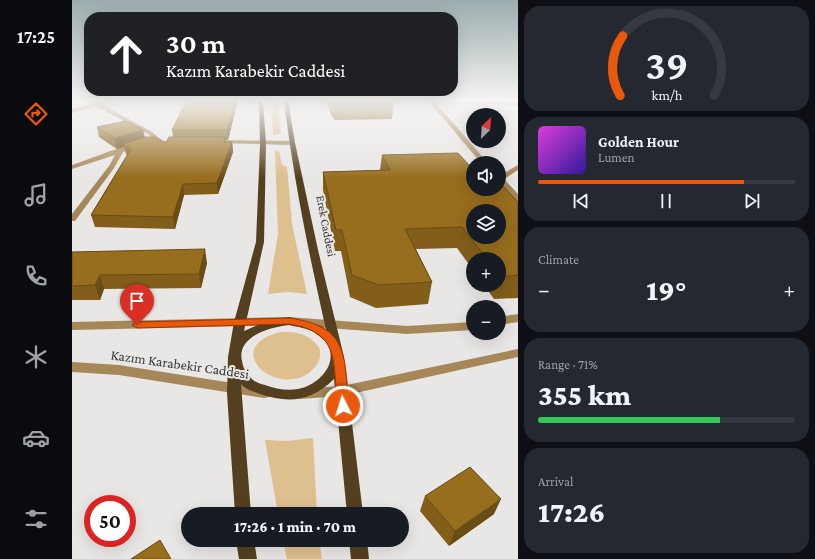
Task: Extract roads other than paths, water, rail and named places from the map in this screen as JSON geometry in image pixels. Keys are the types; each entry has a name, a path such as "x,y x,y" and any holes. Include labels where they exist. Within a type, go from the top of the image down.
{"main road":[{"path":"242,507 234,388 235,352 240,322 260,242 262,126"},
{"name":"Erek Caddesi","path":"290,126 313,250 338,356 354,507"},
{"name":"Erek Caddesi","path":"235,352 240,341 249,333 268,324 289,321 304,323 317,328 328,336 335,345 338,356"},
{"path":"235,352 235,363 240,375 250,385 265,392 283,395 300,394 316,388 329,379 336,368 338,356"},
{"path":"246,547 248,559"},
{"path":"359,547 360,559"}],"street":[{"path":"137,126 150,133 161,142"},
{"path":"453,126 479,156"},
{"path":"72,167 121,150 148,143 184,142"},
{"path":"216,142 292,143"},
{"path":"72,219 112,167 121,150"},
{"path":"506,175 518,167"},
{"path":"506,186 518,198"},
{"path":"506,320 518,318"},
{"path":"72,326 289,321 331,323 372,329 407,330 466,326"},
{"name":"Kazım Karabekir Caddesi","path":"72,367 119,370 283,395 342,391 518,353"}]}
